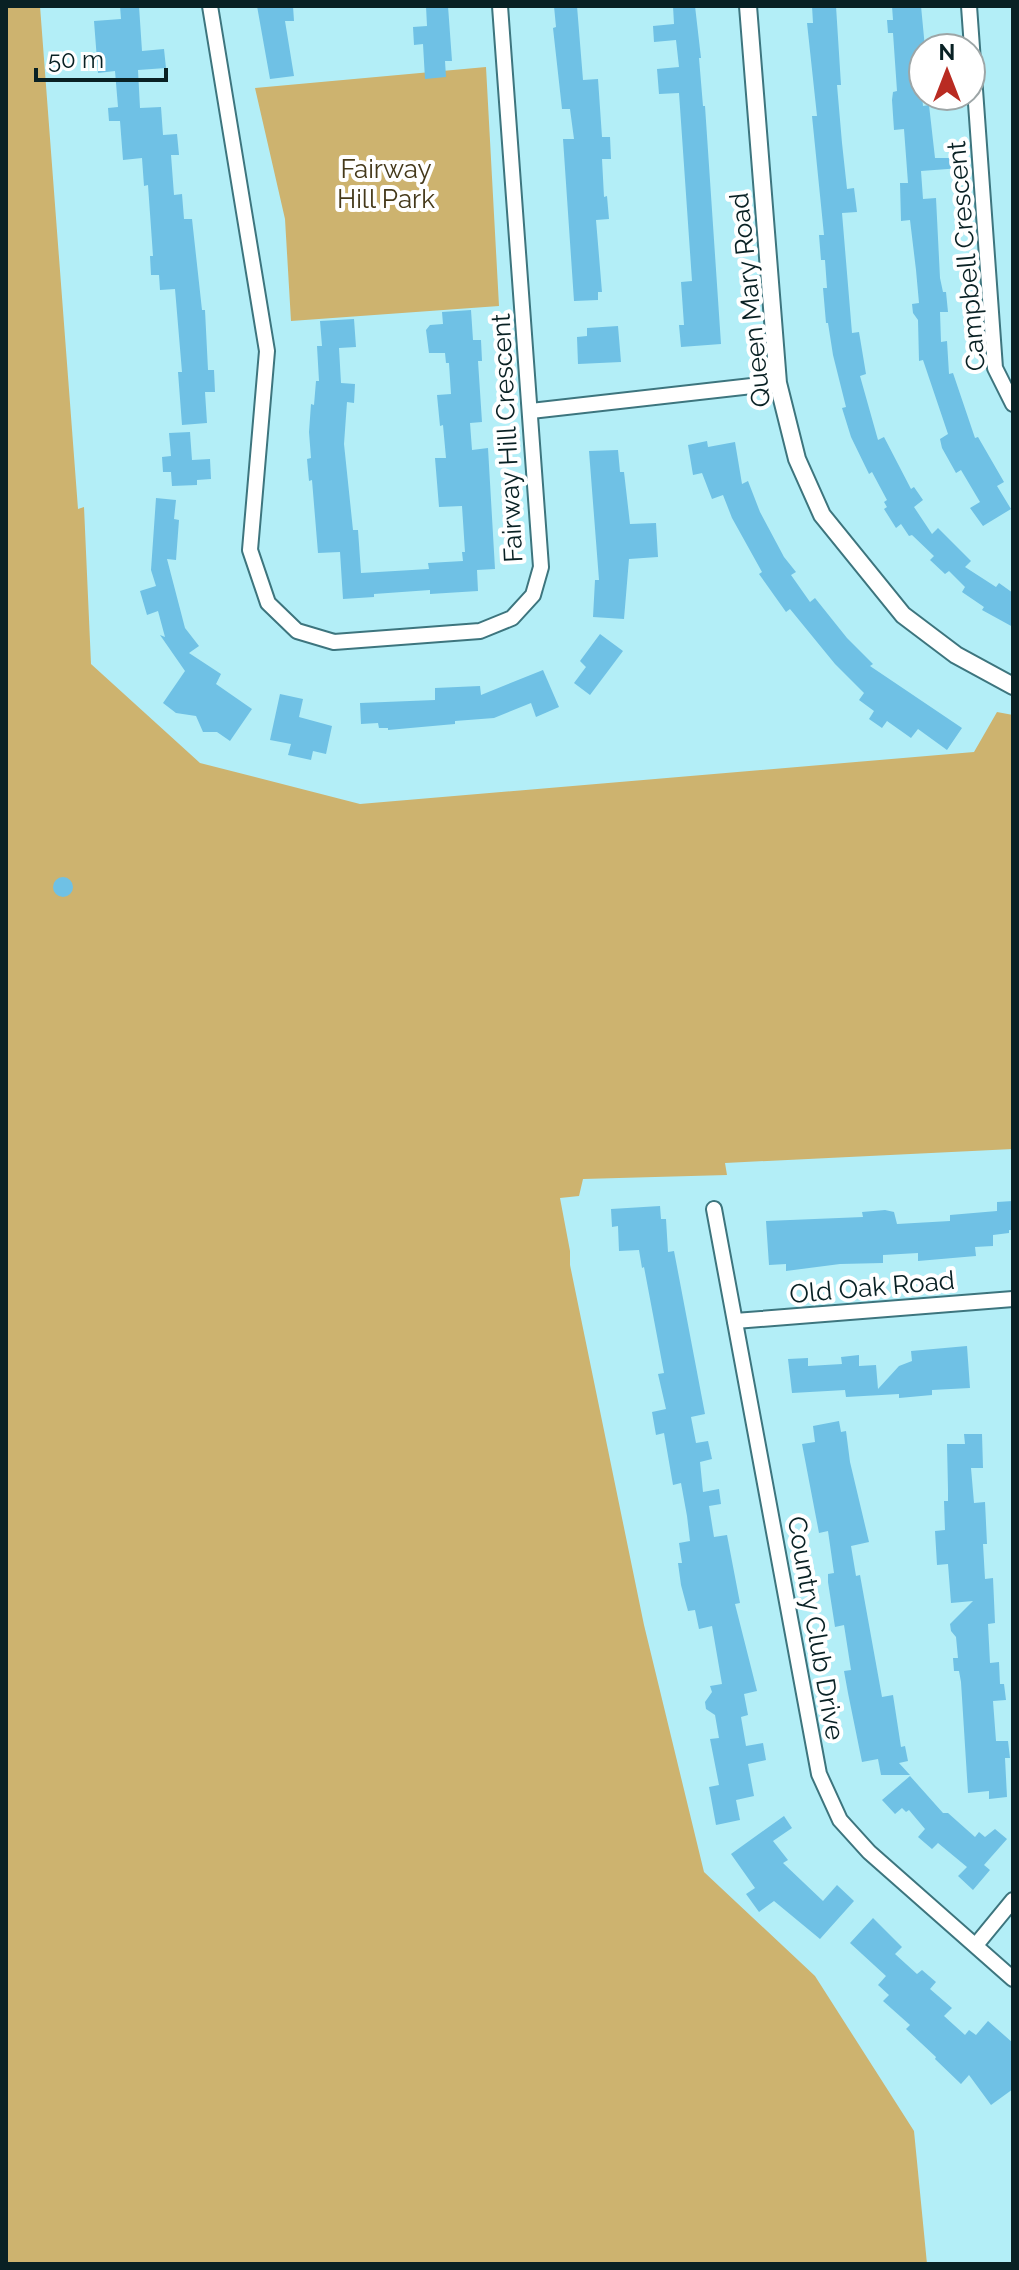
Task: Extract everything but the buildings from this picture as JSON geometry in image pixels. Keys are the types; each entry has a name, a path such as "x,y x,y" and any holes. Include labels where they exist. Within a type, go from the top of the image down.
{"street":[{"name":"Fairway Hill Crescent","path":"210,6 267,351 250,550 268,603 297,631 334,642 480,631 512,618 533,595 541,567 500,6"},
{"name":"Queen Mary Road","path":"748,6 778,383 797,459 822,515 903,615 956,655 1013,686"},
{"name":"Campbell Crescent","path":"969,6 995,368 1013,404"},
{"path":"531,411 778,383"},
{"name":"Country Club Drive","path":"714,1209 819,1774 840,1820 869,1852 1013,1979"},
{"name":"Old Oak Road","path":"735,1321 1013,1299"},
{"path":"976,1945 1013,1900"}],"green space":[{"path":"6,6 40,6 78,509 84,507 91,664 200,763 360,804 974,752 997,712 1013,715 1013,1149 725,1163 727,1175 583,1179 579,1196 560,1198 570,1265 644,1625 704,1872 815,1976 914,2131 927,2264 6,2264"},
{"name":"Fairway Hill Park","path":"486,67 499,306 291,321 285,219 255,88"}]}
